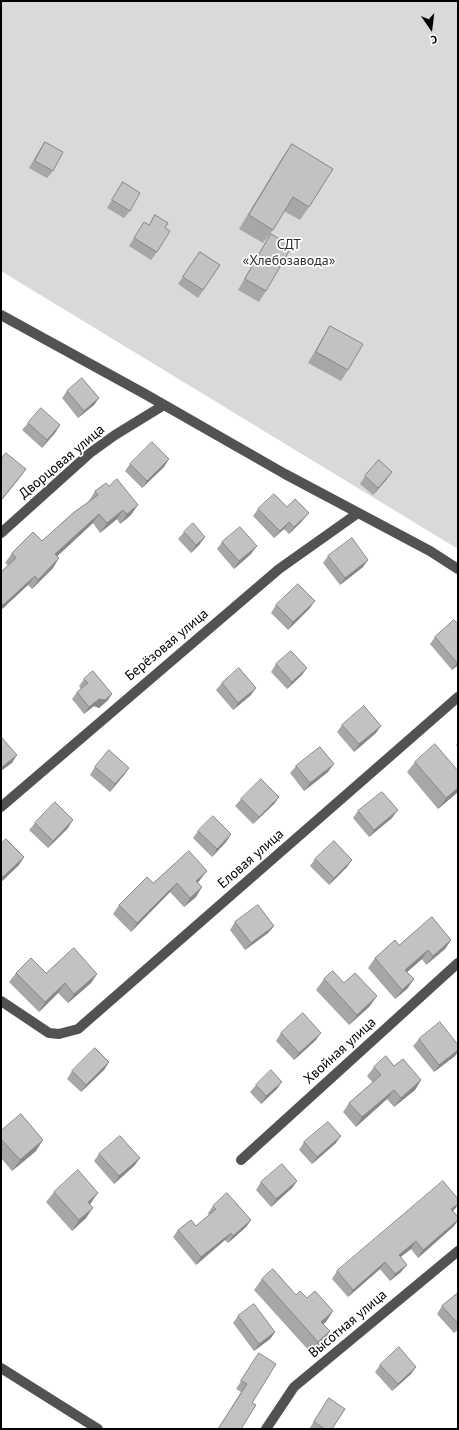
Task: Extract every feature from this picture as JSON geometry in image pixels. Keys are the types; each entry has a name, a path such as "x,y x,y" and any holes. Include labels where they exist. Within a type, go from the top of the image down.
{"street":[{"path":"1,315 285,474 430,551 458,569"},
{"name":"Дворцовая улица","path":"1,533 90,454 115,435 164,405"},
{"name":"Берёзовая улица","path":"1,807 279,569 358,513"},
{"name":"Еловая улица","path":"1,1002 49,1033 59,1034 78,1029 458,697"},
{"name":"Хвойная улица","path":"241,1160 458,963"},
{"name":"Высотная улица","path":"266,1429 294,1387 458,1251"},
{"path":"1,1368 98,1429"}],"green space":[{"name":"СДТ «Хлебозавода»","path":"1,1 458,1 458,549 1,271"}],"building":[{"path":"45,142 63,152 53,171 35,161"},
{"path":"292,144 333,169 309,207 293,197 273,230 249,215"},
{"path":"123,182 140,193 130,211 112,200"},
{"path":"155,215 168,223 165,228 170,231 157,252 134,238 144,222 149,225"},
{"path":"271,234 292,246 266,291 245,279"},
{"path":"200,252 220,265 203,290 183,277"},
{"path":"330,326 363,344 348,370 316,352"},
{"path":"82,378 99,398 84,411 67,391"},
{"path":"41,408 60,425 47,440 28,423"},
{"path":"152,442 169,459 147,481 130,464"},
{"path":"6,453 26,469 1,500 1,459"},
{"path":"379,460 392,472 378,488 365,476"},
{"path":"117,479 138,505 127,514 123,510 107,523 99,514 55,554 59,558 38,580 35,576 3,605 1,603 1,572 16,558 12,553 33,532 42,541 73,513 98,495 95,491 106,483 109,486"},
{"path":"274,494 287,507 295,499 309,513 294,527 289,522 280,531 258,509"},
{"path":"193,523 205,537 196,545 184,532"},
{"path":"240,527 257,546 239,561 222,542"},
{"path":"352,538 368,560 345,578 328,556"},
{"path":"298,584 315,601 293,622 276,605"},
{"path":"454,620 458,624 457,663 435,637"},
{"path":"291,651 307,668 292,682 276,664"},
{"path":"239,668 256,688 238,703 222,683"},
{"path":"93,671 112,694 105,700 99,699 89,707 77,692 88,683 84,679"},
{"path":"364,706 381,726 359,744 342,725"},
{"path":"2,738 17,755 2,767 1,739"},
{"path":"435,744 458,771 458,788 446,798 415,762"},
{"path":"320,747 334,764 310,783 296,766"},
{"path":"109,750 129,768 115,784 95,767"},
{"path":"261,779 279,797 259,817 241,799"},
{"path":"382,792 398,810 374,830 358,811"},
{"path":"55,802 73,820 53,841 35,823"},
{"path":"213,816 231,834 217,849 198,831"},
{"path":"6,839 24,857 3,877 1,875 1,844"},
{"path":"334,841 352,860 334,878 315,859"},
{"path":"189,851 207,871 196,881 202,887 190,898 177,883 137,923 119,905 147,877 153,883"},
{"path":"258,905 274,926 251,943 235,922"},
{"path":"432,917 451,940 433,956 428,950 405,970 414,979 402,990 375,958 395,940 399,945"},
{"path":"74,948 97,974 74,994 65,983 45,1002 16,973 31,958 46,973"},
{"path":"333,971 344,983 355,973 377,996 357,1015 324,979"},
{"path":"303,1013 321,1033 299,1053 281,1033"},
{"path":"440,1022 458,1045 458,1050 439,1065 419,1039"},
{"path":"95,1048 109,1062 86,1085 72,1071"},
{"path":"386,1056 394,1066 403,1059 421,1080 401,1098 394,1090 362,1117 349,1103 381,1075 374,1067"},
{"path":"271,1070 282,1082 266,1096 256,1085"},
{"path":"21,1114 43,1140 20,1160 1,1139 1,1131"},
{"path":"328,1122 341,1136 317,1157 304,1142"},
{"path":"120,1136 140,1158 119,1176 99,1154"},
{"path":"282,1164 297,1181 276,1199 261,1182"},
{"path":"78,1170 98,1193 88,1202 93,1208 79,1220 54,1192"},
{"path":"443,1181 458,1199 458,1204 451,1209 458,1217 458,1220 423,1250 416,1241 399,1255 407,1265 395,1274 385,1262 353,1290 337,1271"},
{"path":"227,1193 251,1220 233,1236 231,1233 201,1257 178,1230 191,1220 196,1226 216,1209 213,1206"},
{"path":"273,1269 296,1295 300,1291 307,1298 315,1291 333,1311 321,1322 330,1331 318,1342 262,1279"},
{"path":"458,1293 458,1324 442,1306"},
{"path":"254,1304 275,1332 259,1344 238,1316"},
{"path":"399,1347 416,1367 398,1384 380,1365"},
{"path":"259,1353 276,1364 252,1403 256,1405 241,1429 218,1429 247,1384 241,1381"},
{"path":"329,1398 345,1409 332,1429 325,1429 314,1422"}]}
